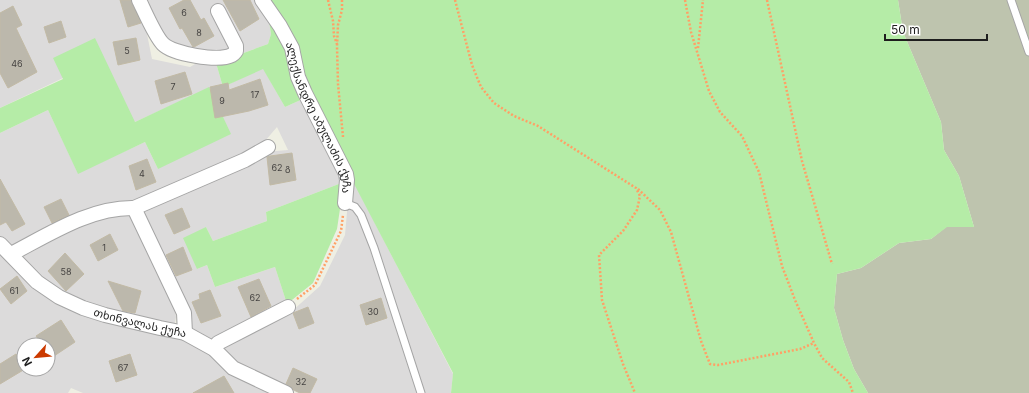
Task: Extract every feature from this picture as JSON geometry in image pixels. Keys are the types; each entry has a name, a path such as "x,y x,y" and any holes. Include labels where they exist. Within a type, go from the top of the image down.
{"street":[{"path":"139,0 162,44 170,49 198,56 211,57 231,55 236,50 236,46 218,11"},
{"name":"ალექსანდრე აბულაძის ქუჩა","path":"262,0 280,26 292,48 298,78 346,174 347,180 345,203"},
{"path":"11,254 81,219 107,210 134,208 245,160 268,147"},
{"path":"134,208 184,313 186,333"},
{"name":"თხინვალას ქუჩა","path":"0,244 37,282 59,297 105,315 186,333 214,348 233,368 286,393"},
{"path":"214,348 218,343 288,307"}],"lane":[{"path":"1011,0 1029,52"},
{"path":"345,203 355,207 361,215 374,248 421,393"}],"path":[{"path":"328,0 333,21 334,36 338,46"},
{"path":"342,0 342,10 338,25 338,84 343,144"},
{"path":"455,0 472,65 481,88 494,103 514,116 538,126 636,188 660,210 671,232 701,341 710,364 718,365 793,351 814,343"},
{"path":"685,0 691,32 698,50 709,91 720,112 742,136 759,172 782,266 814,343 822,358 849,382 853,393"},
{"path":"698,50 704,0"},
{"path":"767,0 802,161 832,264"},
{"path":"635,393 623,364 602,300 599,255 623,232 637,210 640,196 636,188"},
{"name":"ალექსანდრე აბულაძის ქუჩა","path":"288,307 315,285 341,231 345,203"}],"shaded area":[{"path":"0,0 134,0 145,24 152,59 190,67 202,60 169,41 162,35 144,0 257,0 269,21 271,34 268,44 216,63 223,87 263,68 285,107 305,98 344,182 266,212 267,221 213,241 206,227 197,269 207,265 215,287 275,267 287,304 213,342 193,330 140,209 265,152 288,150 277,127 259,148 141,200 11,246 0,237 0,133 48,110 78,173 145,142 158,169 209,88 135,122 63,78 0,108"},
{"path":"898,0 1029,0 1029,393 868,393 854,369 843,340 834,308 837,274 861,268 899,243 931,239 946,227 974,227 959,176 944,150 941,122 903,32"},
{"path":"349,173 453,374 451,393 298,393 232,361 221,351 223,343 291,312 320,286 345,235"},
{"path":"129,212 175,309 176,317 174,327 119,314 75,299 46,281 26,262 23,256 22,252 72,226"},
{"path":"0,251 41,291 183,337 274,393 83,393 71,388 68,393 0,393"}],"green space":[{"path":"265,0 898,0 903,32 941,122 944,150 959,176 974,227 947,227 931,239 899,243 861,268 837,274 834,308 843,340 854,369 868,393 451,393 453,373 307,94"},
{"path":"269,21 277,26 305,98 285,107 263,69 223,87 216,63 268,44 271,34"},
{"path":"95,38 135,122 209,87 231,134 158,169 145,142 78,174 48,110 0,133 0,108 63,79 53,58"},
{"path":"344,182 337,229 313,283 287,304 275,267 215,287 207,265 197,269 183,238 206,227 213,241 267,221 266,212"}],"building":[{"path":"120,0 131,0 141,23 128,27"},
{"path":"184,0 190,0 201,20 204,18 214,36 194,47 182,28 180,29 169,8"},
{"path":"223,0 250,0 259,19 240,31"},
{"path":"13,6 22,25 16,28 37,72 8,88 0,73 0,13"},
{"path":"61,21 66,37 49,43 44,27"},
{"path":"136,38 140,60 118,65 113,42"},
{"path":"185,72 192,94 161,104 155,81"},
{"path":"260,79 268,105 249,111 215,118 210,87 228,83 229,90"},
{"path":"292,153 296,180 270,185 267,157"},
{"path":"147,159 156,182 136,190 129,166"},
{"path":"0,179 25,224 12,231 6,222 0,225"},
{"path":"61,199 69,215 52,223 44,207"},
{"path":"182,208 190,227 174,234 165,215"},
{"path":"110,234 118,250 98,261 90,245"},
{"path":"183,247 192,270 176,276 166,255"},
{"path":"65,253 84,274 66,291 48,271"},
{"path":"17,276 27,291 11,304 0,289"},
{"path":"259,279 271,306 251,317 238,287"},
{"path":"108,281 141,291 135,313 123,311"},
{"path":"210,290 221,316 201,323 192,302 200,299 199,294"},
{"path":"381,298 387,318 366,325 360,305"},
{"path":"308,307 314,323 299,329 293,313"},
{"path":"61,320 75,342 56,355 56,337 36,336"},
{"path":"16,354 16,374 0,384 0,364"},
{"path":"130,354 137,375 116,382 109,361"},
{"path":"293,368 317,379 310,393 300,393 286,384"},
{"path":"224,376 234,393 193,393"}]}
